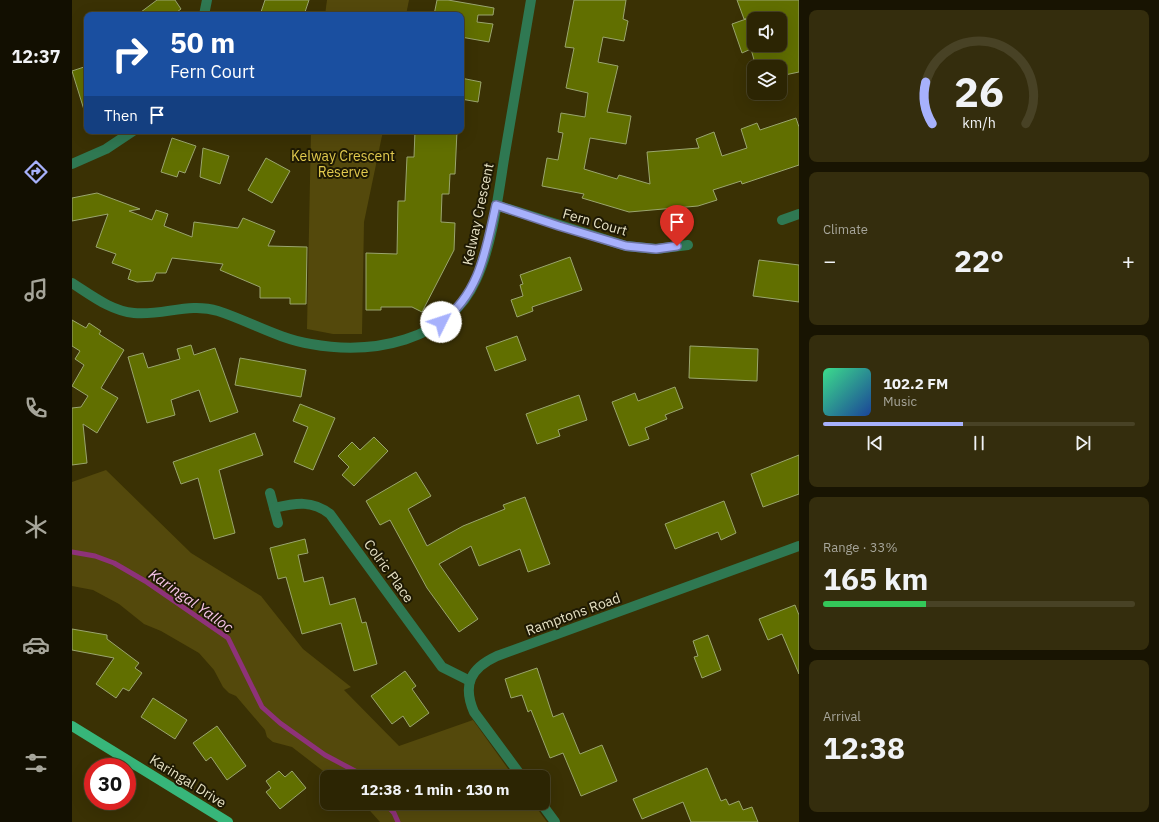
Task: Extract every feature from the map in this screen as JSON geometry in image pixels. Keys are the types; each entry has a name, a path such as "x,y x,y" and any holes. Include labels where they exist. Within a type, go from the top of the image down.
{"main road":[{"name":"Karingal Drive","path":"72,726 228,822"}],"street":[{"path":"205,12 207,0"},
{"name":"Kelway Crescent","path":"72,284 120,310 135,313 148,313 186,307 201,307 217,311 294,340 311,344 347,348 372,347 410,339 432,329 450,316 466,298 476,281 483,264 496,205 531,0"},
{"path":"72,164 106,149 129,134"},
{"name":"Fern Court","path":"496,205 626,246 656,249 688,245"},
{"path":"782,220 799,214"},
{"path":"270,493 278,522"},
{"name":"Colric Place","path":"274,508 306,502 322,508 330,514 442,667 470,680"},
{"name":"Ramptons Road","path":"470,680 480,666 498,656 799,546"},
{"path":"470,680 469,695 474,712 517,770"},
{"path":"546,810 555,822"}],"green space":[{"path":"327,0 409,0 407,12 325,12"},
{"name":"Kelway Crescent Reserve","path":"311,134 382,134 364,222 362,334 333,334 307,329"},
{"path":"106,470 191,553 261,596 303,649 351,687 344,690 399,746 473,720 509,770 322,770 292,747 273,742 267,737 265,730 236,696 229,693 223,687 214,670 199,653 161,631 144,624 119,604 93,590 72,586 72,482"},
{"path":"369,810 538,810 547,822 380,822"}],"building":[{"path":"157,0 175,0 181,9 177,12 141,12"},
{"path":"265,0 309,0 305,12 261,12"},
{"path":"437,0 448,0 494,8 493,15 478,15 477,22 493,24 489,42 464,38 464,12 435,12"},
{"path":"574,0 626,0 623,19 628,21 624,41 603,37 598,62 618,66 607,112 631,116 626,144 590,138 584,169 617,179 619,175 650,184 647,152 699,148 696,139 714,132 722,156 747,148 741,129 757,123 760,130 796,118 799,127 799,165 742,184 741,181 713,190 717,200 698,206 629,212 582,198 584,194 542,186 547,158 558,160 563,133 558,132 561,113 585,117 588,93 566,88 574,48 565,47"},
{"path":"737,0 799,0 799,72 787,75 787,60 754,60 752,52 787,52 787,12 747,12 747,51 742,53 732,24 746,19 744,19"},
{"path":"84,67 84,110 72,71"},
{"path":"464,79 481,82 478,102 464,100"},
{"path":"415,134 457,134 455,174 450,174 449,194 442,194 441,222 455,223 454,250 422,312 412,307 381,307 381,310 366,310 366,253 397,254 398,201 405,201 407,157 414,157"},
{"path":"172,138 196,146 185,173 179,171 177,177 161,172"},
{"path":"203,148 229,156 220,184 200,177"},
{"path":"266,158 290,171 272,203 248,190"},
{"path":"97,193 140,209 129,211 152,220 156,210 168,214 164,226 192,237 194,222 238,228 243,218 275,231 268,246 307,247 306,304 290,304 290,298 260,298 260,287 220,270 223,264 172,258 166,273 156,273 153,281 137,282 128,279 131,270 112,263 116,254 96,247 108,214 72,221 72,198"},
{"path":"570,257 582,290 532,307 533,311 517,317 511,300 523,296 520,285 523,284 520,275"},
{"path":"759,260 799,265 799,302 753,296"},
{"path":"72,320 86,328 89,323 101,331 99,334 124,350 101,388 118,398 97,433 83,424 87,463 72,465 72,408 81,407 88,396 72,386 84,365 75,359 80,351 72,346"},
{"path":"517,336 526,360 495,371 486,347"},
{"path":"191,345 194,355 215,348 238,412 210,422 199,390 171,400 175,415 147,423 128,357 143,353 148,368 180,359 177,349"},
{"path":"690,346 758,349 757,381 689,378"},
{"path":"240,358 306,370 301,397 235,385"},
{"path":"675,387 683,408 665,415 667,419 645,428 649,439 629,446 612,402 635,393 638,401"},
{"path":"579,395 587,420 558,430 560,436 537,444 526,414"},
{"path":"300,404 335,418 313,470 294,462 308,427 293,421"},
{"path":"255,433 263,455 219,470 235,533 214,539 198,478 181,484 173,462"},
{"path":"374,437 388,451 354,486 342,475 349,467 338,456 352,442 360,450"},
{"path":"799,455 799,494 763,507 751,474"},
{"path":"416,472 431,496 408,509 427,546 463,526 505,509 503,505 525,497 550,564 528,572 520,549 479,566 471,546 439,564 478,619 459,632 427,588 390,520 380,525 366,501"},
{"path":"724,501 736,533 721,540 718,532 675,549 665,524"},
{"path":"305,539 308,553 298,555 304,582 323,577 330,605 355,598 362,623 366,622 377,664 354,671 341,623 302,634 286,577 278,579 270,548"},
{"path":"795,605 799,615 799,674 782,634 768,640 759,619"},
{"path":"72,629 107,635 107,639 139,663 135,668 142,673 129,691 123,688 116,698 96,684 114,658 72,650"},
{"path":"708,635 721,670 702,678 694,657 698,656 693,641"},
{"path":"537,668 553,717 563,713 580,754 602,745 617,781 581,796 563,753 550,758 531,710 528,712 522,695 511,698 505,679"},
{"path":"405,671 416,686 412,689 429,713 410,727 403,716 392,724 371,696"},
{"path":"153,698 187,720 175,739 141,717"},
{"path":"217,726 246,766 227,780 211,757 206,761 193,743"},
{"path":"707,768 721,801 726,799 729,805 739,801 743,810 752,807 758,822 691,822 683,802 642,819 633,799"},
{"path":"279,771 285,777 292,771 306,788 280,809 266,792 271,788 266,781"}],"waterway":[{"name":"Karingal Yalloc","path":"72,552 95,556 114,563 145,581 228,638 262,707 280,723 325,755 353,770"},
{"name":"Karingal Yalloc","path":"391,810 398,822"}],"route":[{"path":"441,322 450,316 466,298 476,281 483,264 496,205 626,246 656,249 677,246"}]}
